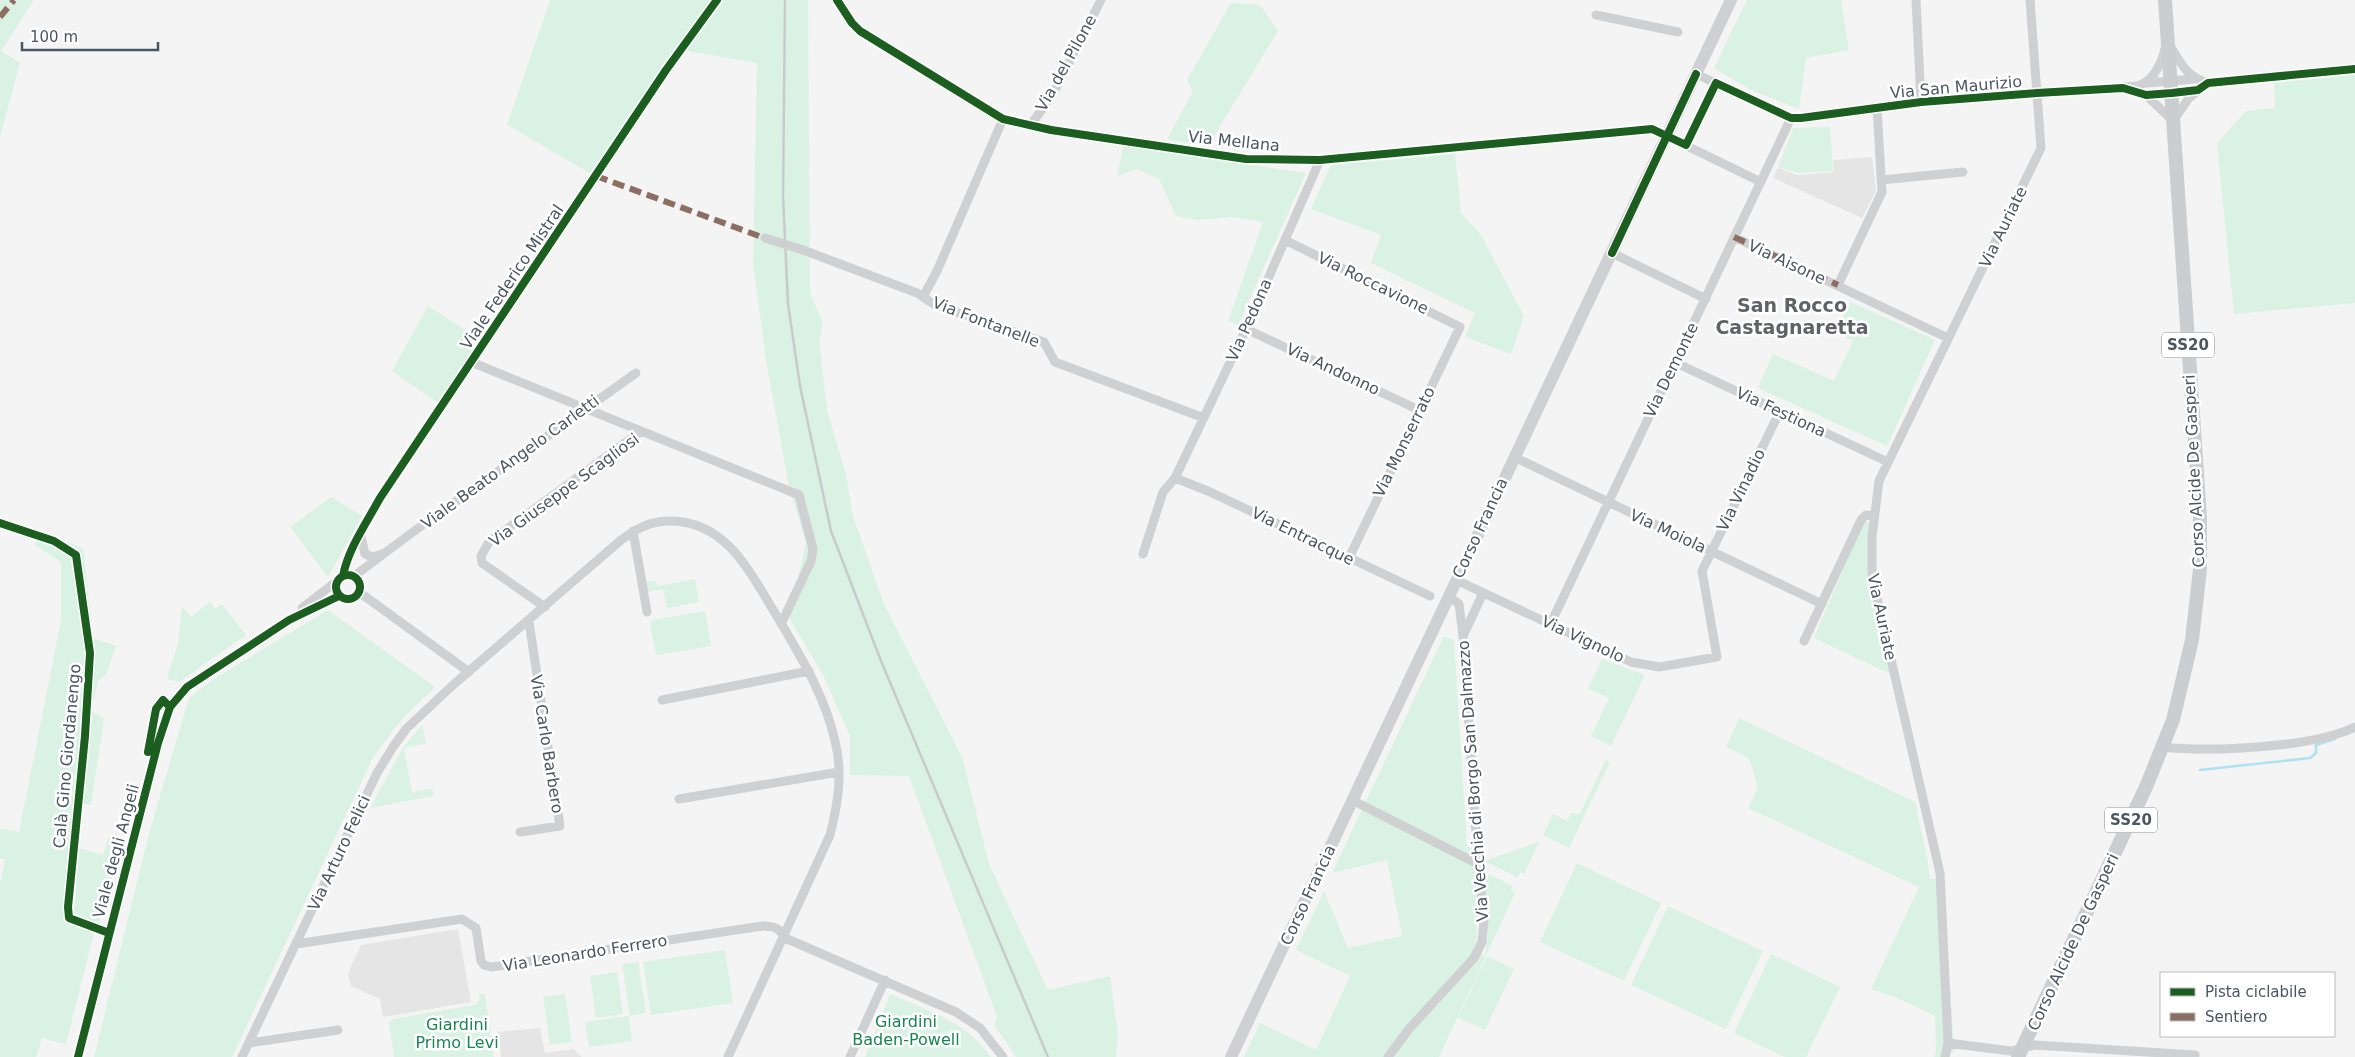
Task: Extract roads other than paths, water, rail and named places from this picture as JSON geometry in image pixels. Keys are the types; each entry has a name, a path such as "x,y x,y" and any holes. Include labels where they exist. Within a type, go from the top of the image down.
{"main road":[{"name":"Corso Francia","path":"1231,1057 1731,0"},
{"name":"Corso Alcide De Gasperi","path":"2020,1053 2146,786 2173,720 2192,640 2200,569 2200,518 2165,0"}],"street":[{"name":"Viale Federico Mistral","path":"187,687 289,620 340,578 380,498 666,70 716,0"},
{"name":"Via Mellana","path":"837,0 852,23 860,31 1003,119 1030,126 1246,159 1320,160 1652,129 1761,182"},
{"name":"Via del Pilone","path":"1030,126 1053,94 1101,0"},
{"path":"1916,0 1921,102"},
{"name":"Via Auriate","path":"1944,1057 1948,1043 1940,873 1872,576 1874,516 1878,485 1888,462 2042,148 2030,0"},
{"path":"1596,15 1678,32"},
{"path":"2168,42 2181,65 2194,79 2208,83 2355,68"},
{"path":"2146,83 2155,73 2168,42"},
{"path":"1696,74 1791,118"},
{"path":"2146,95 2194,79"},
{"path":"1686,145 1716,83"},
{"path":"2123,88 2146,83 2198,90"},
{"path":"2123,88 2146,95 2173,121 2179,110 2198,90 2208,83"},
{"name":"Via San Maurizio","path":"1791,118 1921,102 2123,88"},
{"path":"1838,285 1881,196 1877,108"},
{"name":"Via Demonte","path":"1551,623 1791,118"},
{"path":"923,297 1003,119"},
{"name":"Via Pedona","path":"1143,554 1163,492 1175,478 1204,418 1246,329 1320,160"},
{"path":"1881,180 1963,172"},
{"name":"Via Fontanelle","path":"762,237 803,250 923,297 935,305 1044,342 1055,362 1204,418"},
{"name":"Via Aisone","path":"1734,237 1948,338"},
{"name":"Via Roccavione","path":"1285,240 1460,327"},
{"path":"1612,253 1706,298"},
{"name":"Via Monserrato","path":"1349,558 1460,327"},
{"name":"Via Andonno","path":"1246,329 1419,410"},
{"path":"471,362 640,432"},
{"name":"Via Festiona","path":"1674,362 1888,462"},
{"name":"Viale Beato Angelo Carletti","path":"354,576 636,373"},
{"name":"Via Vinadio","path":"1717,657 1702,571 1780,411"},
{"name":"Via Giuseppe Scagliosi","path":"545,607 482,563 481,556 489,542 640,432 799,495 813,549 811,561 781,624"},
{"name":"Via Moiola","path":"1514,458 1822,604"},
{"name":"Via Entracque","path":"1175,478 1208,491 1430,596"},
{"path":"1804,641 1861,520 1866,515 1874,516"},
{"path":"359,592 469,672 633,530 651,522 675,520 690,523 714,533 724,540 741,559 809,671 836,742 839,772 835,816 830,835 785,938 728,1057"},
{"path":"633,530 648,612"},
{"path":"360,535 365,554 373,557 385,553"},
{"name":"Calà Gino Giordanengo","path":"76,555 90,653 85,736 68,907 69,918 108,933"},
{"path":"354,576 359,582 359,592 350,599 339,596 336,589 340,578 354,576"},
{"name":"Via Vignolo","path":"1456,580 1631,662 1646,666 1672,666 1717,657"},
{"path":"1463,636 1483,593"},
{"name":"Viale Federico Mistral","path":"289,620 339,596"},
{"name":"Via Vecchia di Borgo San Dalmazzo","path":"1388,1057 1409,1028 1474,958 1482,942 1483,912 1478,864 1463,636 1459,604 1448,596"},
{"name":"Via Carlo Barbero","path":"520,832 560,826 529,622"},
{"path":"662,700 809,671"},
{"name":"Via Arturo Felici","path":"242,1057 377,773 406,729 469,672"},
{"name":"Viale degli Angeli","path":"78,1057 108,933 166,715 177,696 187,687"},
{"path":"2162,747 2229,749 2309,740 2355,727"},
{"path":"679,799 839,772"},
{"path":"1352,800 1478,864"},
{"name":"Via Leonardo Ferrero","path":"296,944 462,919 476,928 481,961 484,965 492,968 762,926 781,930 785,938"},
{"path":"785,938 956,1012 980,1028 1003,1057"},
{"path":"850,1057 885,980"},
{"path":"249,1043 338,1030"},
{"path":"1948,1043 2020,1053 2035,1045 2195,1054 2195,1057"}],"waterway":[{"path":"2200,770 2310,758 2316,753 2316,745 2335,739"}],"railway":[{"path":"785,0 783,196 788,304 800,386 831,531 881,661 1048,1057"}],"district":[{"name":"San Rocco Castagnaretta","path":"1792,316"}],"park label":[{"name":"Giardini Baden-Powell","path":"906,1030"},
{"name":"Giardini Primo Levi","path":"457,1033"}]}
